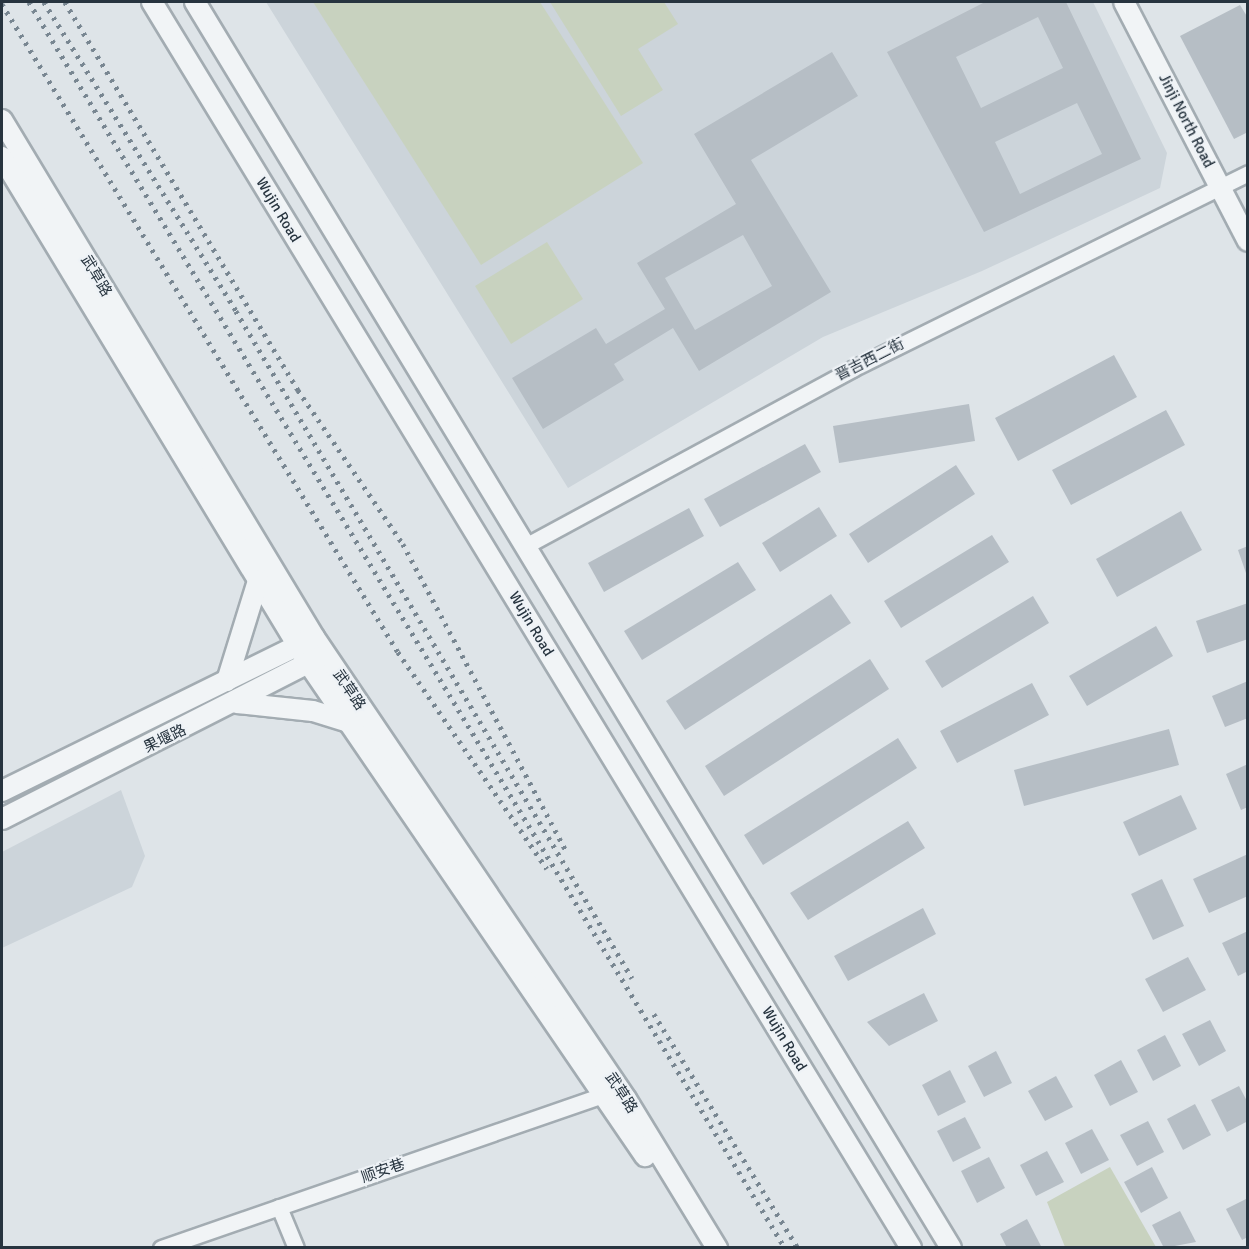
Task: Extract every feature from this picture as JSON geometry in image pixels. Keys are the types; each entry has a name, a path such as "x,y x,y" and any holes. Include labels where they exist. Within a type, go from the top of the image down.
{"street":[{"name":"Wujin Road","path":"152,2 911,1248"},
{"path":"195,2 951,1248"},
{"name":"Jinji North Road","path":"1124,2 1248,241"},
{"name":"武草路","path":"2,120 306,642 626,1099 717,1248"},
{"name":"武草路","path":"2,157 258,581 306,642"},
{"name":"晋吉西二街","path":"526,545 852,369 1248,173"},
{"path":"227,681 258,581"},
{"name":"果堰路","path":"2,791 306,642"},
{"name":"武草路","path":"317,659 348,722 606,1094 702,1248"},
{"name":"果堰路","path":"2,819 235,703 317,659"},
{"path":"235,703 290,707 348,722"},
{"name":"顺安巷","path":"161,1248 606,1094"},
{"path":"279,1207 296,1248"}],"shaded area":[{"path":"266,2 1093,2 1167,153 1160,188 982,271 823,337 568,488"},
{"path":"121,790 145,856 132,887 2,948 2,852"}],"green space":[{"path":"313,2 540,2 643,163 481,265"},
{"path":"550,2 664,2 678,24 638,49 663,90 621,116"},
{"path":"547,242 583,299 511,344 475,286"},
{"path":"1110,1167 1156,1247 1065,1247 1047,1202"}],"building":[{"path":"985,2 1066,2 1141,159 984,232 887,52","holes":["1038,17 1063,68 981,108 956,57","1077,103 1102,154 1020,194 995,142"]},
{"path":"1240,5 1248,18 1248,132 1234,139 1180,36"},
{"path":"832,52 858,96 751,160 831,292 699,371 673,328 614,364 624,380 543,429 512,378 596,328 606,344 665,309 637,263 736,204 694,134","holes":["743,235 772,286 695,330 665,278"]},
{"path":"1114,355 1137,397 1018,461 995,418"},
{"path":"969,404 975,441 839,463 833,426"},
{"path":"1166,410 1185,445 1071,505 1052,470"},
{"path":"805,444 821,472 720,527 704,499"},
{"path":"956,465 975,494 868,563 849,534"},
{"path":"819,507 837,536 780,572 762,543"},
{"path":"689,508 704,536 604,592 588,563"},
{"path":"1181,511 1202,550 1117,597 1096,559"},
{"path":"992,535 1009,562 901,628 884,601"},
{"path":"1248,546 1248,576 1247,576 1238,550"},
{"path":"738,562 756,590 642,660 624,631"},
{"path":"831,594 851,623 685,730 666,701"},
{"path":"1033,596 1049,623 942,688 925,661"},
{"path":"1248,603 1248,639 1207,653 1196,621"},
{"path":"1156,626 1173,656 1087,706 1069,676"},
{"path":"870,659 889,689 724,796 705,766"},
{"path":"1248,681 1248,718 1225,727 1212,696"},
{"path":"1032,683 1049,715 957,763 940,731"},
{"path":"1169,729 1179,765 1024,806 1014,770"},
{"path":"898,738 917,768 763,865 744,835"},
{"path":"1248,764 1248,807 1241,810 1226,774"},
{"path":"1181,795 1197,829 1139,856 1123,822"},
{"path":"908,821 925,848 808,920 790,893"},
{"path":"1248,854 1248,896 1209,913 1193,879"},
{"path":"1162,879 1184,926 1153,940 1131,894"},
{"path":"923,908 936,934 848,981 834,956"},
{"path":"1248,931 1248,971 1238,976 1222,943"},
{"path":"1188,957 1206,990 1163,1012 1145,979"},
{"path":"924,993 938,1021 889,1046 867,1022"},
{"path":"1210,1020 1226,1051 1199,1066 1182,1034"},
{"path":"1165,1035 1181,1066 1153,1081 1137,1050"},
{"path":"996,1051 1012,1083 984,1097 968,1066"},
{"path":"1121,1060 1138,1092 1110,1106 1094,1075"},
{"path":"950,1070 966,1102 938,1116 922,1085"},
{"path":"1056,1076 1073,1107 1045,1121 1028,1091"},
{"path":"1239,1086 1248,1103 1248,1121 1227,1132 1211,1100"},
{"path":"1195,1104 1211,1135 1183,1150 1167,1119"},
{"path":"965,1117 981,1148 953,1162 937,1131"},
{"path":"1148,1121 1164,1152 1137,1166 1120,1135"},
{"path":"1092,1129 1109,1160 1081,1174 1065,1143"},
{"path":"1047,1151 1064,1182 1036,1196 1020,1165"},
{"path":"989,1157 1005,1188 977,1203 961,1171"},
{"path":"1152,1167 1168,1198 1141,1213 1124,1182"},
{"path":"1248,1198 1248,1237 1242,1240 1226,1209"},
{"path":"1180,1211 1196,1242 1164,1248 1152,1225"},
{"path":"1027,1219 1042,1248 1007,1248 1000,1234"}],"railway":[{"path":"29,2 785,1248"},
{"path":"44,2 236,311 632,978"},
{"path":"65,2 298,390 403,544 566,851"},
{"path":"2,4 398,652 547,869"},
{"path":"654,1014 798,1248"}]}
